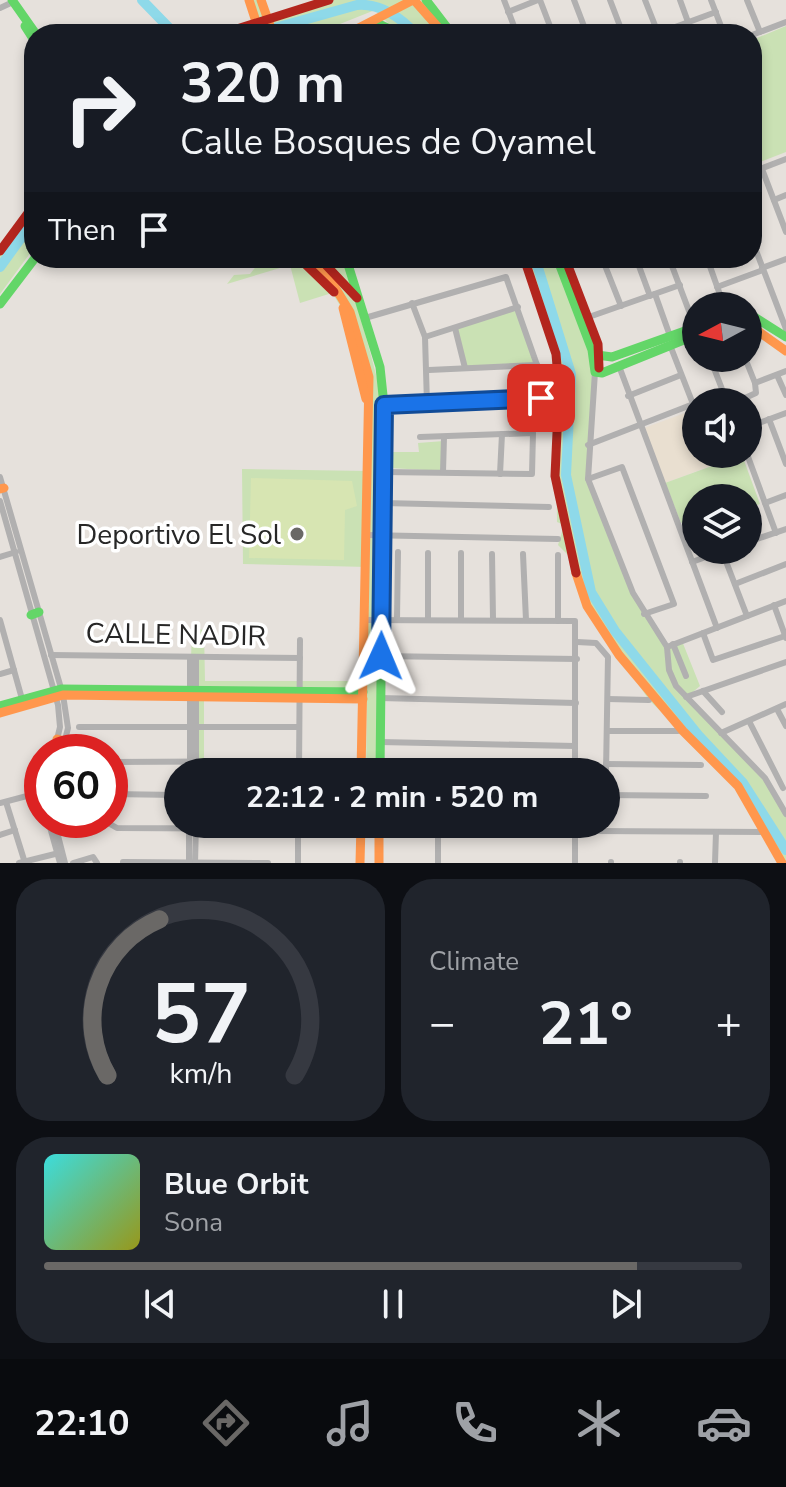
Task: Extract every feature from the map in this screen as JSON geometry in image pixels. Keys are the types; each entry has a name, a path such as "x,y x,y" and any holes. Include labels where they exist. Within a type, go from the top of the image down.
{"main road":[{"path":"249,0 263,24"},
{"path":"261,0 264,24"},
{"path":"272,24 310,2 329,0"},
{"path":"369,24 406,0"},
{"path":"399,5 414,0 435,24"},
{"path":"426,0 443,24"},
{"path":"11,2 30,24"},
{"path":"11,2 24,24"},
{"path":"376,21 382,24"},
{"path":"0,251 24,219"},
{"path":"0,304 27,268"},
{"path":"310,268 324,281 344,310 360,365 369,426"},
{"path":"319,268 344,295 368,367 361,758"},
{"path":"330,268 359,299"},
{"path":"333,268 335,273"},
{"path":"349,268 380,367 384,405 380,758"},
{"path":"527,268 556,354 555,476 571,558 587,606 619,655 683,731 738,786 782,863"},
{"path":"561,268 597,356"},
{"path":"568,268 597,356 597,375 682,334"},
{"path":"762,322 786,337"},
{"path":"762,334 786,351"},
{"path":"597,356 612,357 682,338"},
{"path":"0,706 58,693 363,695"},
{"path":"0,713 58,693"},
{"path":"360,863 361,838"},
{"path":"379,838 379,863"}],"street":[{"path":"433,12 439,0"},
{"path":"504,0 513,24"},
{"path":"508,12 539,0 549,24"},
{"path":"574,0 583,24"},
{"path":"610,0 619,24"},
{"path":"645,0 653,24"},
{"path":"680,0 688,22"},
{"path":"711,0 720,24"},
{"path":"747,0 753,24"},
{"path":"683,24 716,12"},
{"path":"762,32 786,22"},
{"path":"786,159 762,169 786,232"},
{"path":"774,200 786,195"},
{"path":"717,287 786,259"},
{"path":"606,268 621,306"},
{"path":"641,268 688,388"},
{"path":"673,268 683,292"},
{"path":"710,268 719,292"},
{"path":"763,269 786,329"},
{"path":"365,318 506,277 537,365 541,398 384,405"},
{"path":"586,318 680,285"},
{"path":"412,303 425,337 429,370 427,404"},
{"path":"425,337 518,307"},
{"path":"455,328 465,368"},
{"path":"429,370 537,365"},
{"path":"619,366 682,536"},
{"path":"755,383 786,371"},
{"path":"751,372 756,388"},
{"path":"597,375 588,445 588,479 644,614 670,646 686,676"},
{"path":"628,396 681,375"},
{"path":"777,375 786,395"},
{"path":"588,445 682,408"},
{"path":"762,422 786,413"},
{"path":"769,419 786,464"},
{"path":"385,472 532,474 533,433 420,437"},
{"path":"500,474 502,434"},
{"path":"443,472 444,437"},
{"path":"588,479 622,467 674,604 644,614"},
{"path":"752,468 776,533"},
{"path":"0,477 58,693"},
{"path":"765,503 786,495"},
{"path":"0,501 14,553 51,655 61,734"},
{"path":"383,503 549,507"},
{"path":"762,538 786,529"},
{"path":"366,535 558,539"},
{"path":"0,557 22,550"},
{"path":"397,619 398,552"},
{"path":"428,553 428,619"},
{"path":"461,553 461,619"},
{"path":"492,554 493,619"},
{"path":"523,554 526,620"},
{"path":"558,555 558,621"},
{"path":"693,564 717,628"},
{"path":"728,564 747,616"},
{"path":"735,584 786,564"},
{"path":"670,646 786,601"},
{"path":"703,633 713,660 786,637 774,605"},
{"path":"0,620 22,699"},
{"path":"363,620 575,621 575,758"},
{"path":"299,758 300,640"},
{"path":"577,642 596,643 608,657 606,758"},
{"path":"670,646 671,677 774,792 786,814"},
{"name":"CALLE NADIR","path":"51,655 300,658"},
{"path":"381,656 577,659"},
{"path":"193,657 193,758"},
{"path":"686,697 786,662"},
{"path":"0,674 14,670"},
{"path":"703,691 722,712"},
{"path":"380,698 576,703"},
{"path":"608,699 649,700"},
{"path":"721,733 786,704"},
{"path":"777,709 786,726"},
{"path":"749,721 784,787 774,792"},
{"path":"79,727 299,727"},
{"path":"607,731 678,731"},
{"path":"380,742 575,746"},
{"path":"128,762 164,761"},
{"path":"620,768 701,765"},
{"path":"128,794 164,795"},
{"path":"620,795 706,796"},
{"path":"24,797 3,802 15,830 23,863 60,852"},
{"path":"128,828 164,827"},
{"path":"620,829 767,832"},
{"path":"0,835 15,830"},
{"path":"715,863 716,832"},
{"path":"56,838 60,852"},
{"path":"57,838 62,863"},
{"path":"192,838 192,862"},
{"path":"298,838 298,863"},
{"path":"438,838 438,863"},
{"path":"574,838 575,863"},
{"path":"73,863 93,857 97,863"},
{"path":"123,862 268,863"}],"shaded area":[{"path":"682,414 682,468 705,468 665,483 644,428"}],"green space":[{"path":"253,0 258,0 265,17 329,0 414,0 419,4 422,2 441,24 389,24 375,10 340,24 246,24 259,19"},
{"path":"786,26 786,152 762,161 762,36"},
{"path":"24,217 24,262 0,294 0,251"},
{"path":"255,268 280,268 227,284 234,275 250,274"},
{"path":"291,268 348,268 382,397 377,758 366,758 367,700 204,698 204,758 189,758 190,696 43,693 190,691 192,628 204,630 205,681 367,681 368,567 243,564 242,469 368,471 370,413 365,369 345,316 332,293 300,303"},
{"path":"530,268 561,268 594,356 588,479 633,593 667,647 682,641 700,686 687,697 774,792 786,813 786,863 738,786 649,700 601,630 571,558 558,545 564,525 557,522 555,339"},
{"path":"518,307 537,365 465,368 455,328"},
{"path":"444,441 443,471 390,468 390,452 419,452 418,443"},
{"path":"706,468 747,468 753,484 682,484 681,523 665,483"},
{"name":"Deportivo El Sol","path":"251,478 352,481 357,506 345,510 344,560 249,558"}],"waterway":[{"path":"142,0 165,24"},
{"path":"290,24 357,5 374,6 390,12 405,24"},
{"path":"0,267 24,234"},
{"path":"538,268 571,374 566,475 591,592 615,631 699,736 743,783 786,850"}],"traffic: fast":[{"path":"12,0 29,24"},
{"path":"426,0 444,24"},
{"path":"375,22 379,24"},
{"path":"0,304 27,268"},
{"path":"349,268 380,367 384,405 380,758"},
{"path":"561,268 592,350 595,372 602,373 682,341"},
{"path":"762,322 786,337"},
{"path":"597,355 612,357 682,332"},
{"path":"31,615 39,612"},
{"path":"0,706 61,689 363,692"}],"traffic: slow":[{"path":"249,0 257,24"},
{"path":"261,0 269,24"},
{"path":"366,24 413,0"},
{"path":"414,0 435,24"},
{"path":"319,268 350,312 369,377 361,758"},
{"path":"343,308 366,399"},
{"path":"762,334 786,351"},
{"path":"0,489 4,488"},
{"path":"576,573 587,606 619,655 683,731 738,786 782,863"},
{"path":"0,713 63,695 363,699"},
{"path":"360,863 361,838"},
{"path":"379,838 379,863"}],"traffic: jam":[{"path":"253,24 329,0"},
{"path":"0,251 24,219"},
{"path":"309,268 334,292"},
{"path":"329,268 357,298"},
{"path":"527,268 556,354 559,389 555,476 576,573"},
{"path":"569,268 598,344 599,368"}],"place":[{"name":"Deportivo El Sol","path":"297,534"}],"route":[{"path":"381,656 384,405 541,398"}]}
